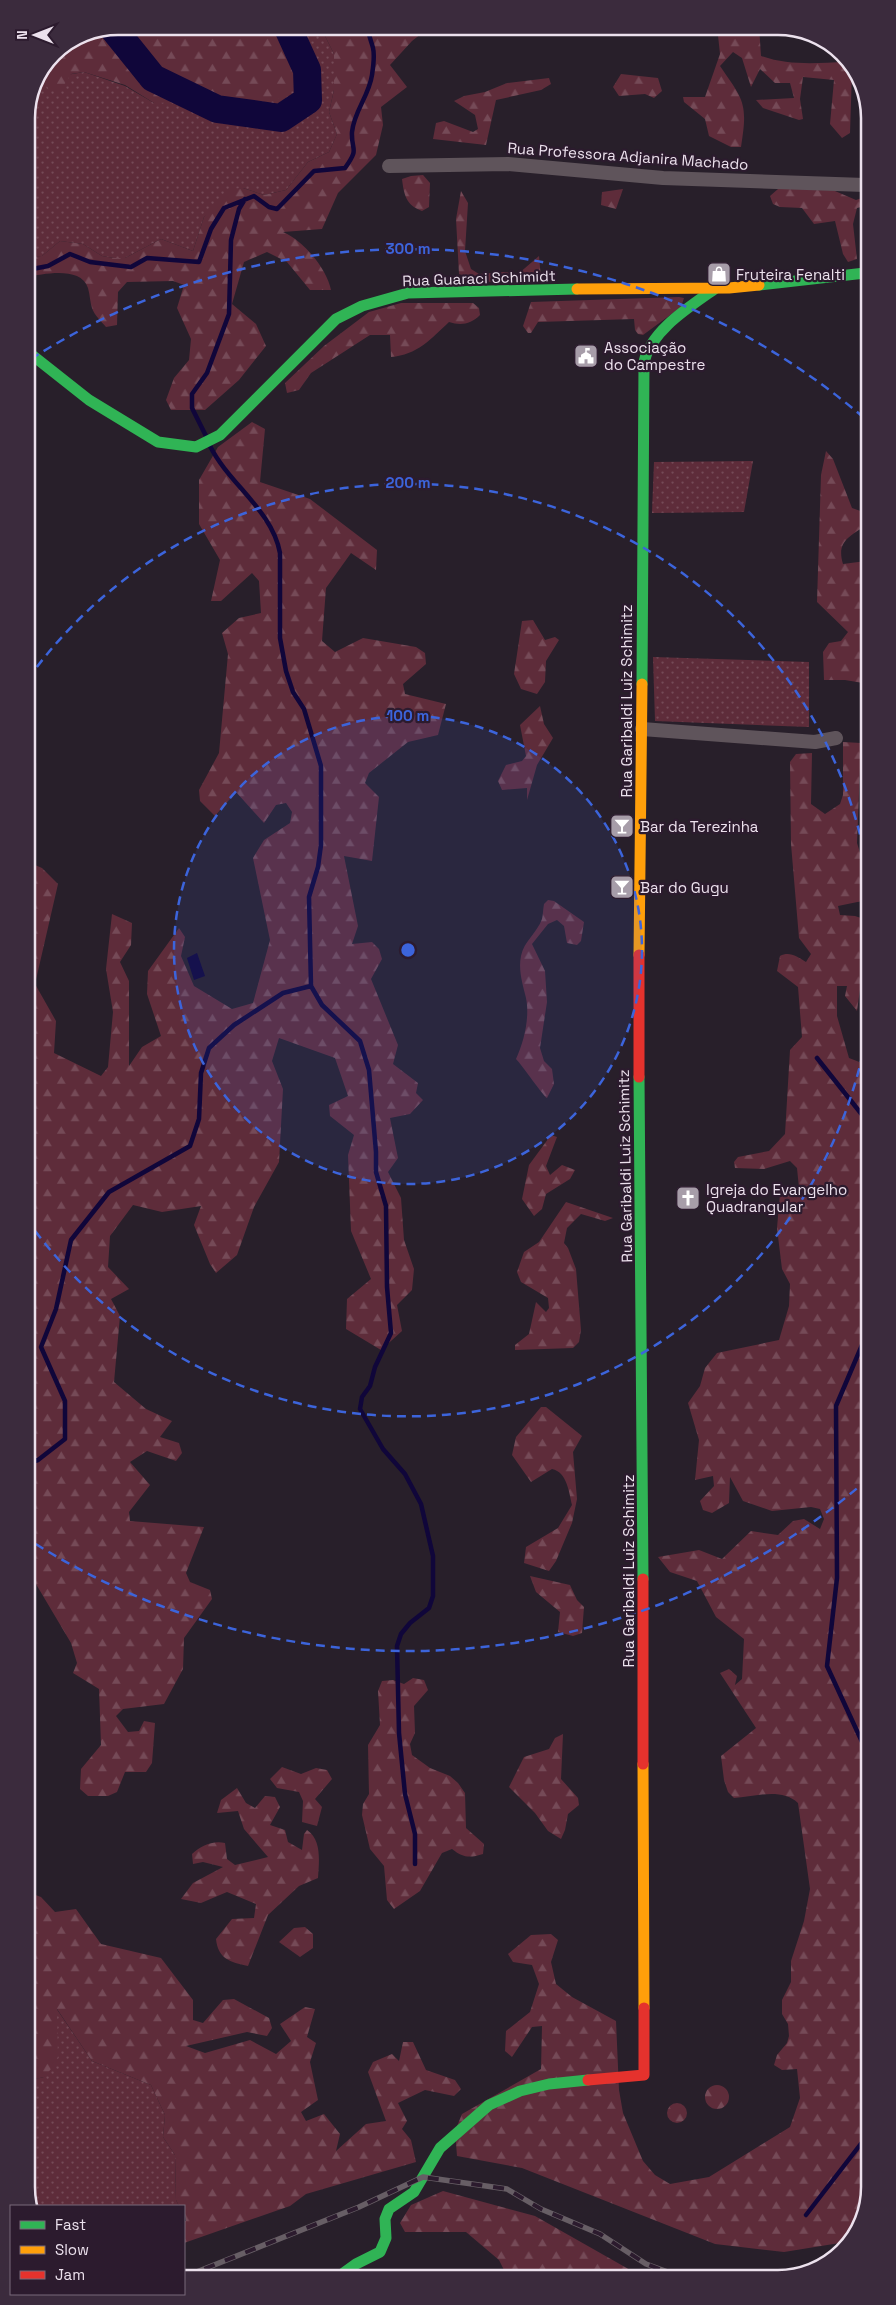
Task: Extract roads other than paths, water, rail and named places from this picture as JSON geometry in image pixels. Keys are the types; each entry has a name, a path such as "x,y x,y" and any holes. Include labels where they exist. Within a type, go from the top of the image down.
{"street":[{"name":"Rua Professora Adjanira Machado","path":"388,166 508,164 662,178 861,185"},
{"name":"Rua Guaraci Schimidt","path":"35,357 88,400 158,442 196,448 220,435 336,319 360,305 387,297 408,293 644,287 716,288 861,273"},
{"name":"Rua Garibaldi Luiz Schimitz","path":"350,2270 380,2252 386,2238 385,2218 389,2208 414,2192 440,2148 489,2105 520,2091 549,2084 644,2075 642,1352 638,1000 642,729 642,372 646,353 651,344 685,312 716,288"},
{"path":"642,729 815,742 836,738"}],"waterway":[{"path":"118,35 153,78 217,109 281,118 308,100 307,70 291,35"},
{"path":"35,268 48,266 70,254 90,262 131,267 147,258 199,262 211,229 224,208 254,196 269,207 277,209 314,171 345,168 354,153 353,124 368,90 372,75 374,51 369,35"},
{"path":"206,436 192,408 192,394 207,373 229,314 231,240 239,209 245,199"},
{"path":"210,446 218,460 268,523 280,553 280,638 286,671 293,692 304,709 321,766 321,845 318,867 309,897 311,986 322,1005 360,1041 369,1070 376,1172 386,1206 387,1287 391,1333 375,1367 370,1386 362,1397 360,1409 383,1449 405,1474 421,1504 433,1556 433,1596 429,1608 410,1623 401,1634 397,1646 399,1733 405,1794 415,1834 415,1864"},
{"path":"35,1461 65,1439 65,1401 41,1347 56,1309 71,1240 109,1192 190,1146 199,1119 201,1073 209,1048 234,1025 283,993 311,986"},
{"path":"817,1058 861,1113"},
{"path":"861,1347 836,1406 837,1578 827,1666 861,1740"},
{"path":"806,2215 861,2144"}],"railway":[{"path":"202,2270 359,2207 423,2177 507,2189 541,2209 600,2234 646,2264 662,2270"}],"place":[{"name":"Fruteira Fenalti","path":"719,274"},
{"name":"Associação do Campestre","path":"586,356"},
{"name":"Bar da Terezinha","path":"622,826"},
{"name":"Bar do Gugu","path":"622,887"},
{"name":"Igreja do Evangelho Quadrangular","path":"688,1198"}]}
